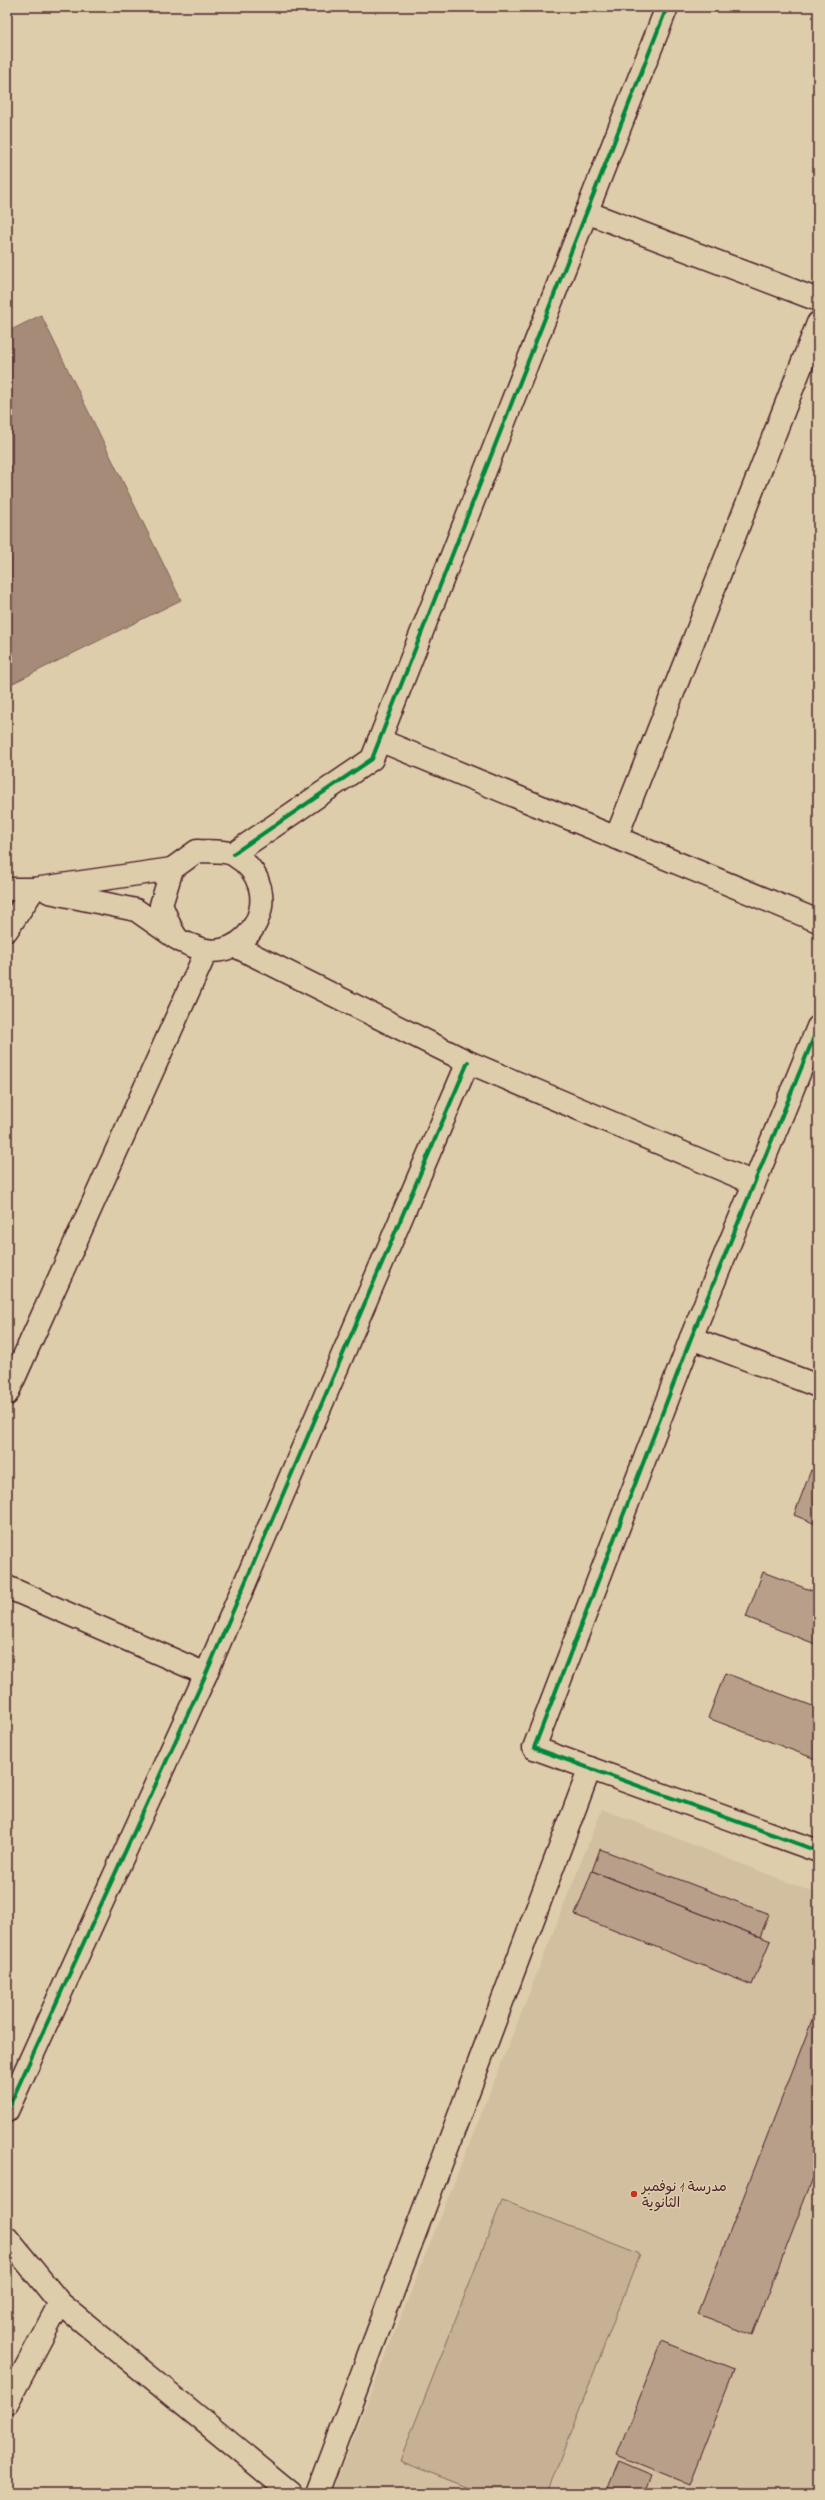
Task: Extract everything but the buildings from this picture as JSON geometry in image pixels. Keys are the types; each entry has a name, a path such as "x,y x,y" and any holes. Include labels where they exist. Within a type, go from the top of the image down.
{"street":[{"path":"233,854 372,759 667,7"},
{"path":"586,212 818,300"},
{"path":"616,838 818,323"},
{"path":"379,740 818,921"},
{"path":"7,889 34,889 172,869 197,851 233,854 257,876 263,898 258,924 235,946 206,952 177,938 136,910 34,889"},
{"path":"172,869 161,905 177,938"},
{"path":"7,930 34,889"},
{"path":"235,946 468,1062 754,1183"},
{"path":"7,1394 206,952"},
{"path":"818,1027 691,1338 534,1748 818,1851"},
{"path":"7,2111 206,1674 468,1062"},
{"path":"691,1338 818,1386"},
{"path":"7,1587 206,1674"},
{"path":"317,2493 590,1768"},
{"path":"7,2238 60,2303 291,2493"},
{"path":"7,2403 60,2303"}],"shaded area":[{"path":"41,315 181,600 7,686 7,332"},
{"name":"مدرسة 1 نوفمبر الثانوية","path":"602,1809 818,1894 818,2493 331,2493"},
{"path":"502,2200 640,2254 547,2493 482,2493 400,2461"}],"cycle path":[{"path":"233,854 372,759 667,7"},
{"path":"818,1027 691,1338 534,1748 818,1851"},
{"path":"7,2111 206,1674 468,1062"}],"place":[{"name":"مدرسة 1 نوفمبر الثانوية","path":"634,2194"}]}
